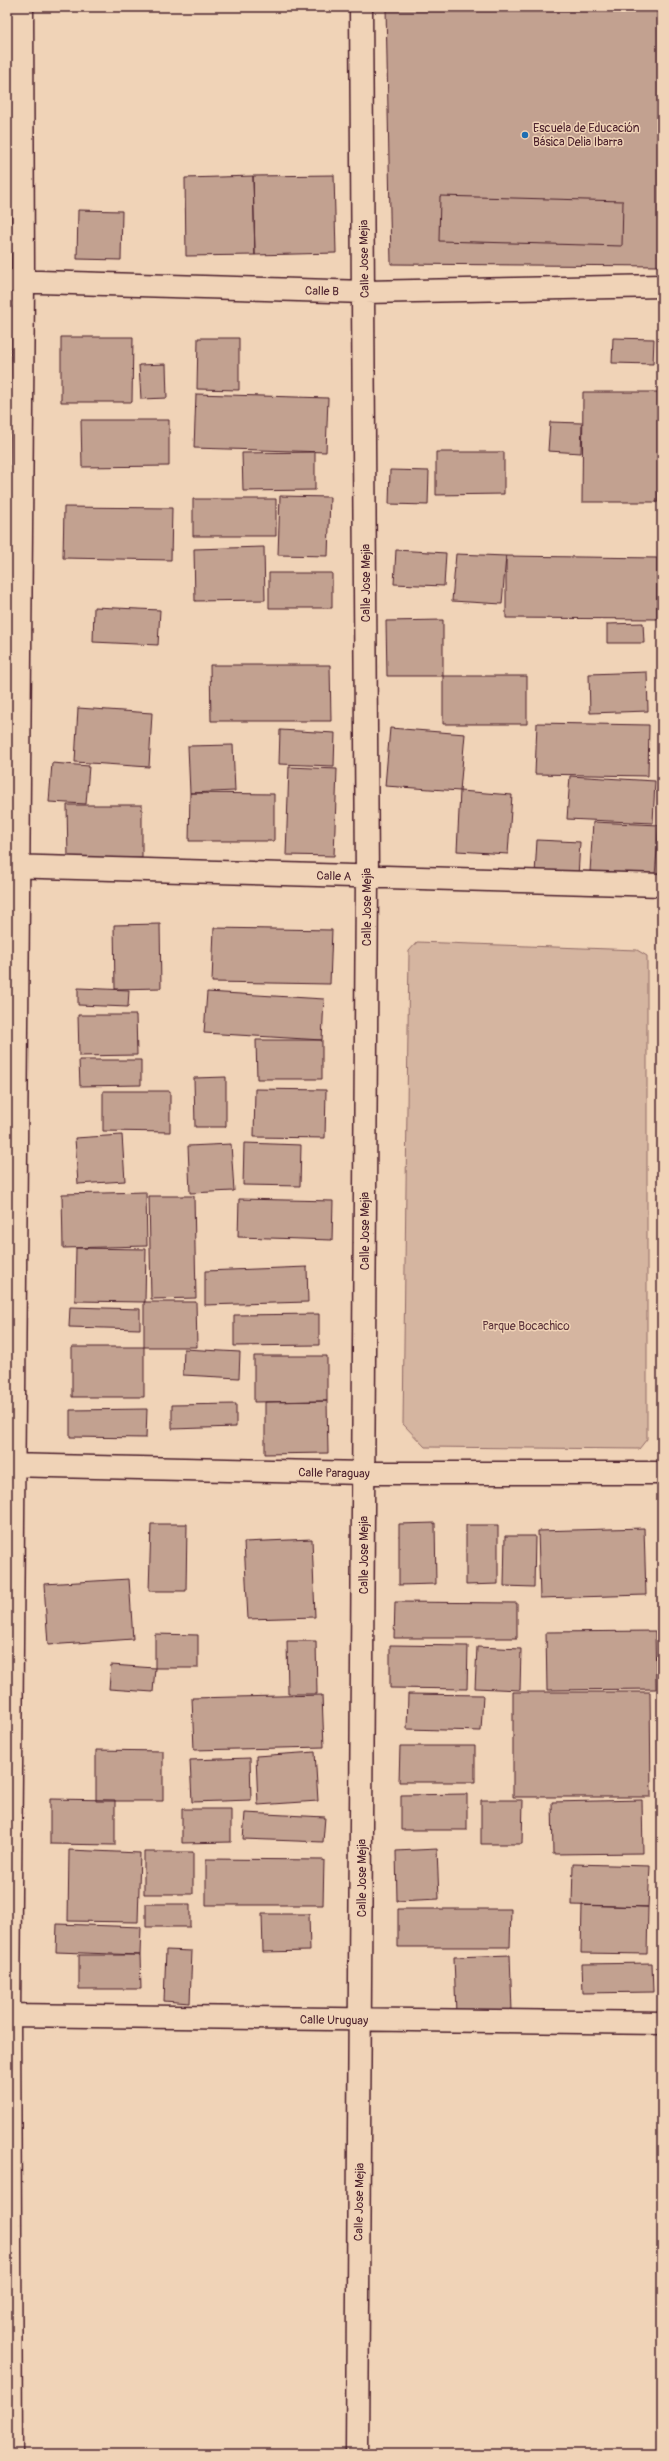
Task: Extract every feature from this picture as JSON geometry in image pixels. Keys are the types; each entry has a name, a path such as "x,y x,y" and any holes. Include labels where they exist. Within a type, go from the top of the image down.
{"street":[{"path":"11,2454 8,2015 12,866 15,282 22,7"},
{"name":"Calle Jose Mejia","path":"357,2454 361,2020 367,877 365,292 361,7"},
{"name":"Calle B","path":"15,282 365,292 662,286"},
{"name":"Calle A","path":"12,866 662,885"},
{"name":"Calle Paraguay","path":"10,1465 364,1474 662,1473"},
{"name":"Calle Uruguay","path":"8,2015 662,2024"}],"green space":[{"name":"Parque Bocachico","path":"417,942 637,950 647,956 647,1439 639,1449 425,1447 403,1424 409,951"}],"building":[{"name":"Escuela de Educación Básica Delia Ibarra","path":"386,7 662,7 662,266 391,264"},
{"path":"334,175 336,253 255,255 253,176"},
{"path":"253,176 255,255 186,256 185,178"},
{"path":"440,196 623,201 622,246 439,241"},
{"path":"78,210 122,211 121,260 77,259"},
{"path":"61,337 133,337 132,402 61,402"},
{"path":"198,338 239,338 239,390 197,389"},
{"path":"613,338 654,339 653,364 612,363"},
{"path":"166,364 167,398 141,399 139,365"},
{"path":"583,392 658,392 658,502 582,502"},
{"path":"196,394 328,398 326,452 194,448"},
{"path":"81,420 169,420 169,466 82,467"},
{"path":"550,422 582,423 581,453 548,451"},
{"path":"315,452 315,490 243,491 242,453"},
{"path":"436,452 504,452 504,494 436,495"},
{"path":"390,470 429,471 428,505 389,504"},
{"path":"280,496 330,497 328,556 278,555"},
{"path":"193,499 276,499 276,536 193,536"},
{"path":"64,507 172,508 171,560 63,558"},
{"path":"264,547 265,600 195,601 194,549"},
{"path":"396,550 446,553 444,586 394,584"},
{"path":"456,554 506,556 502,604 452,601"},
{"path":"506,556 657,558 657,619 506,618"},
{"path":"269,573 332,573 332,608 269,608"},
{"path":"94,607 160,610 158,645 93,642"},
{"path":"443,620 443,676 387,676 386,621"},
{"path":"643,623 644,643 607,643 607,624"},
{"path":"210,665 330,665 331,721 211,721"},
{"path":"647,672 648,711 590,713 589,674"},
{"path":"443,676 527,676 527,724 443,724"},
{"path":"78,708 152,713 149,767 75,762"},
{"path":"537,723 649,725 648,776 535,774"},
{"path":"390,728 465,734 460,791 385,786"},
{"path":"280,730 335,733 334,766 279,764"},
{"path":"233,745 235,791 190,793 188,746"},
{"path":"52,763 89,766 86,804 49,802"},
{"path":"289,767 337,769 334,856 286,855"},
{"path":"570,776 655,781 653,823 567,819"},
{"path":"460,791 512,795 508,854 457,851"},
{"path":"190,793 274,794 274,841 189,841"},
{"path":"67,805 142,805 142,858 68,859"},
{"path":"593,822 659,825 655,876 590,872"},
{"path":"537,840 580,842 578,877 535,874"},
{"path":"160,924 161,988 115,989 114,925"},
{"path":"214,928 332,930 330,984 212,982"},
{"path":"78,988 129,990 128,1007 78,1005"},
{"path":"207,992 324,999 322,1040 204,1033"},
{"path":"78,1015 136,1015 137,1055 79,1056"},
{"path":"256,1040 322,1040 322,1079 257,1079"},
{"path":"79,1060 141,1060 141,1085 80,1086"},
{"path":"226,1077 226,1127 195,1127 194,1078"},
{"path":"255,1089 326,1090 325,1138 254,1137"},
{"path":"103,1091 170,1091 170,1132 103,1131"},
{"path":"122,1135 125,1181 78,1184 75,1138"},
{"path":"244,1143 301,1145 300,1186 243,1185"},
{"path":"231,1144 234,1191 190,1193 188,1146"},
{"path":"146,1192 147,1246 63,1248 62,1194"},
{"path":"149,1196 194,1196 196,1298 151,1299"},
{"path":"239,1199 333,1201 332,1240 238,1237"},
{"path":"76,1248 146,1249 145,1302 75,1301"},
{"path":"307,1267 308,1302 205,1305 205,1271"},
{"path":"144,1302 196,1302 197,1347 144,1347"},
{"path":"70,1307 140,1309 140,1329 69,1327"},
{"path":"319,1314 319,1345 234,1346 234,1315"},
{"path":"72,1347 144,1347 144,1397 72,1397"},
{"path":"184,1349 240,1352 239,1378 183,1375"},
{"path":"254,1356 327,1356 327,1401 254,1402"},
{"path":"327,1401 328,1453 265,1454 265,1402"},
{"path":"236,1404 236,1427 172,1429 172,1405"},
{"path":"147,1409 146,1438 70,1437 70,1410"},
{"path":"435,1523 436,1584 399,1585 399,1524"},
{"path":"151,1524 187,1524 186,1591 149,1591"},
{"path":"466,1525 498,1525 498,1584 466,1585"},
{"path":"644,1528 646,1595 540,1598 538,1531"},
{"path":"505,1536 535,1536 534,1587 504,1586"},
{"path":"312,1539 315,1617 248,1619 244,1542"},
{"path":"129,1579 133,1639 48,1645 44,1584"},
{"path":"395,1602 517,1603 517,1638 394,1638"},
{"path":"655,1631 656,1689 547,1690 546,1632"},
{"path":"155,1634 198,1635 198,1668 155,1668"},
{"path":"287,1641 316,1641 317,1694 288,1694"},
{"path":"390,1645 468,1646 467,1689 390,1688"},
{"path":"477,1647 521,1649 520,1690 475,1688"},
{"path":"111,1665 155,1668 153,1692 109,1689"},
{"path":"513,1692 650,1692 651,1797 513,1797"},
{"path":"408,1694 483,1695 481,1731 407,1729"},
{"path":"322,1695 324,1747 194,1750 192,1698"},
{"path":"400,1746 475,1746 475,1782 399,1782"},
{"path":"96,1750 163,1751 163,1801 96,1801"},
{"path":"315,1752 318,1801 258,1805 256,1756"},
{"path":"250,1758 251,1800 192,1802 190,1760"},
{"path":"467,1794 467,1830 401,1830 401,1795"},
{"path":"50,1799 115,1800 115,1845 50,1844"},
{"path":"481,1800 523,1800 522,1844 481,1844"},
{"path":"642,1800 643,1853 553,1854 552,1802"},
{"path":"182,1809 231,1809 231,1842 182,1843"},
{"path":"245,1813 325,1817 323,1842 243,1839"},
{"path":"437,1849 439,1899 397,1901 396,1851"},
{"path":"69,1850 140,1853 138,1922 68,1921"},
{"path":"144,1852 193,1852 193,1894 144,1894"},
{"path":"206,1859 324,1860 323,1905 206,1905"},
{"path":"573,1864 650,1866 648,1907 572,1905"},
{"path":"146,1904 190,1904 190,1927 146,1927"},
{"path":"582,1905 648,1907 647,1954 581,1953"},
{"path":"398,1909 511,1909 510,1947 398,1947"},
{"path":"262,1914 309,1914 310,1951 263,1952"},
{"path":"57,1924 141,1927 140,1955 56,1952"},
{"path":"166,1950 192,1951 190,2003 164,2001"},
{"path":"79,1955 140,1955 141,1989 79,1989"},
{"path":"510,1955 512,2011 456,2014 454,1957"},
{"path":"652,1963 653,1992 583,1993 582,1964"}],"place":[{"name":"Escuela de Educación Básica Delia Ibarra","path":"525,135"}]}
